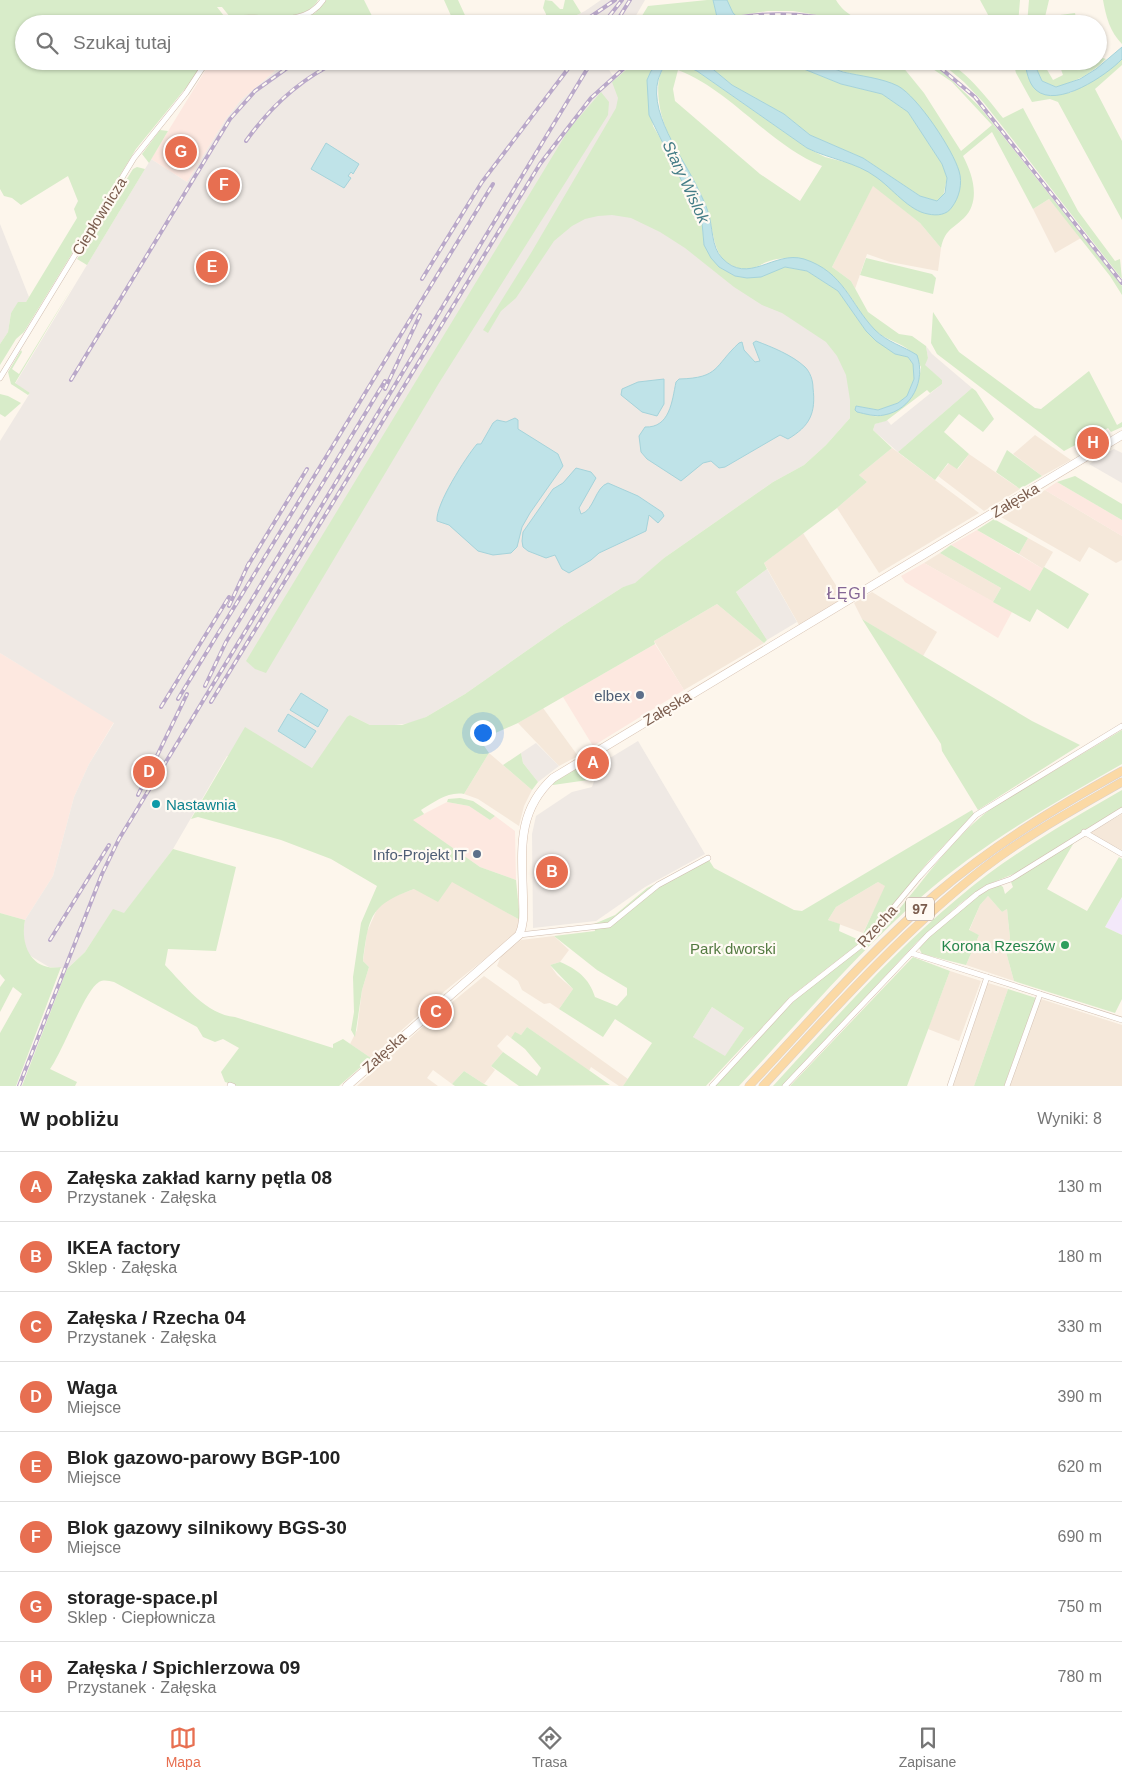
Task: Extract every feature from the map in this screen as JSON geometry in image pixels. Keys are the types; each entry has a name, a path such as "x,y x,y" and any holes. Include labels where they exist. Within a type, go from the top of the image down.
{"main road":[{"name":"97","path":"749,1086 864,964 937,893 1034,822 1122,771"},
{"name":"97","path":"763,1086 870,972 937,907 986,867 1025,839 1122,782"}],"street":[{"path":"301,15 315,9 323,0"},
{"name":"Ciepłownicza","path":"0,378 134,158 186,93 201,70"},
{"name":"Załęska","path":"347,1086 518,935 524,919 522,853 525,824 536,795 553,778 1122,435"},
{"name":"Rzecha","path":"712,1086 791,1000 864,943 919,877 976,815 1122,726"},
{"path":"786,1086 911,952 942,922 988,887 1011,879 1122,810"},
{"path":"1084,832 1122,854"},
{"path":"518,935 609,925 658,885 708,858"},
{"path":"911,952 1122,1020"},
{"path":"950,1086 987,977"},
{"path":"1007,1086 1040,994"}],"shaded area":[{"path":"601,0 645,0 636,15 577,15"},
{"path":"205,70 275,71 241,100 226,119 187,182 151,159"},
{"path":"609,70 627,98 704,245 858,344 850,418 826,445 804,465 773,482 664,558 635,584 623,587 562,626 465,694 426,717 412,723 386,726 370,725 350,715 313,768 227,756 173,849 124,914 113,910 85,952 67,969 49,967 29,955 25,949 23,932 25,920 53,876 74,797 89,764 114,723 0,653 0,441 30,393 15,384 151,159 187,182 226,119 241,100 275,71"},
{"path":"873,185 920,223 941,248 938,271 890,262 867,254 855,289 851,281 832,267"},
{"path":"1049,199 1081,238 1055,253 1033,209"},
{"path":"0,224 29,297 26,302 18,303 11,313 8,332 0,344"},
{"path":"926,346 932,354 972,388 898,452 873,430 875,424 887,420 891,425 942,384 942,380 924,365 928,358"},
{"path":"1035,435 1071,460 1042,476 1013,454"},
{"path":"892,448 979,513 879,573 837,508 867,482 859,475"},
{"path":"1114,449 1122,453 1122,483 1089,464"},
{"path":"969,454 1020,489 984,511 938,476 949,463 958,469"},
{"path":"1057,482 1122,520 1122,536 1045,490"},
{"path":"1045,490 1122,536 1122,560 1116,563 1089,547 1080,562 1001,517"},
{"path":"977,530 1043,569 1030,591 951,545"},
{"path":"803,533 844,598 799,625 764,563"},
{"path":"1028,538 1053,552 1043,569 1019,554"},
{"path":"940,553 1001,588 993,602 924,563"},
{"path":"924,563 1012,612 998,638 905,582 901,576"},
{"path":"767,569 797,622 767,640 736,592"},
{"path":"872,592 937,632 923,656 862,619 854,603"},
{"path":"717,604 764,643 684,690 654,641"},
{"path":"655,644 684,690 593,746 563,697"},
{"path":"0,653 114,722 89,764 74,797 53,876 25,920 0,913"},
{"path":"543,708 578,756 559,766 518,723"},
{"path":"638,741 705,854 645,887 596,921 533,928 532,834 536,816 572,792 592,787 600,764"},
{"path":"536,743 559,766 538,782 523,763 521,753"},
{"path":"489,753 532,790 524,806 519,826 478,799 464,794"},
{"path":"447,802 469,806 490,820 495,816 515,831 516,880 480,867 412,820"},
{"path":"1122,814 1122,850 1091,834 1093,831"},
{"path":"452,881 520,920 518,928 511,938 446,990 371,1058 350,1044 357,1030 362,990 369,967 363,961 367,932 378,907 390,898 414,889"},
{"path":"878,882 886,886 863,933 828,920 836,907"},
{"path":"988,896 1002,912 1007,909 1010,938 1006,952 1014,981 966,965 979,935 969,931 980,905"},
{"path":"1122,897 1122,935 1105,927"},
{"path":"554,936 569,950 560,962 550,965 557,975 573,989 559,1009 550,1003 544,1004 522,990 518,981 497,966 501,956 521,940"},
{"path":"950,971 981,981 959,1041 928,1029"},
{"path":"484,976 628,1079 623,1086 619,1086 591,1067 589,1071 527,1027 521,1035 515,1033 511,1038 507,1035 497,1046 503,1052 491,1066 495,1070 484,1084 464,1071 452,1084 433,1070 427,1078 438,1086 357,1086 428,1022"},
{"path":"988,983 1008,989 974,1086 953,1086"},
{"path":"1041,999 1122,1025 1122,1086 1010,1086"},
{"path":"712,1007 744,1028 725,1057 693,1037"}],"green space":[{"path":"0,0 318,0 312,7 295,15 228,15 222,7 217,7 223,15 15,15 15,70 198,70 193,79 136,149 24,332 16,339 0,365 0,344 8,332 11,313 18,302 26,302 77,218 74,209 78,201 68,176 21,205 12,198 4,196 0,189"},
{"path":"326,0 364,0 372,15 310,15 315,13"},
{"path":"444,0 458,0 465,15 451,15"},
{"path":"545,0 552,1 560,9 563,9 565,0 573,0 581,13 577,15 546,15 543,8"},
{"path":"713,0 717,15 642,15 648,6"},
{"path":"727,0 836,0 851,15 817,15 793,11 768,11 734,15 729,8"},
{"path":"980,0 1020,0 1019,15 988,15"},
{"path":"1029,0 1049,0 1045,15 1028,15"},
{"path":"1103,0 1122,0 1122,44 1109,24"},
{"path":"1122,59 1122,65 1095,89 1122,141 1122,220 1058,102 1050,99 1032,102 1015,70 1027,70 1031,83 1070,93 1100,76"},
{"path":"626,70 652,70 647,80 653,126 668,151 702,223 704,245 719,267 735,276 747,278 785,267 807,271 838,291 866,331 895,354 908,357 913,364 914,379 907,396 898,403 878,410 856,406 869,414 879,416 892,411 910,398 916,388 920,375 921,367 916,359 907,348 875,330 844,288 828,273 804,260 787,258 770,261 750,269 739,268 725,261 720,255 703,198 667,131 662,117 658,89 662,70 678,70 695,70 807,148 825,157 852,164 875,175 913,207 940,215 955,162 918,106 898,86 838,70 905,70 924,93 961,151 992,125 952,82 934,70 943,72 979,106 1122,286 1122,295 1110,276 1049,199 1033,209 992,132 963,156 970,171 974,196 969,211 947,234 941,248 920,223 873,186 832,267 851,281 868,312 899,334 912,336 926,346 928,358 925,365 942,380 942,384 930,393 927,390 886,421 875,424 873,430 892,448 859,475 867,482 837,508 764,563 767,569 736,592 767,640 764,643 717,604 654,641 655,644 518,723 480,740 489,753 464,794 458,793 442,798 421,810 424,814 413,820 480,867 516,880 520,920 452,882 438,902 414,889 388,901 374,914 367,933 363,961 369,967 362,990 355,1037 351,1030 354,1012 353,977 361,923 377,886 331,859 281,840 198,817 191,819 245,727 312,768 350,715 370,725 402,725 426,717 465,694 562,626 623,587 635,583 664,558 773,482 804,465 826,445 850,418 850,400 846,375 837,356 826,342 782,313 762,305 734,287 685,248 660,232 631,218 612,215 598,216 585,219 572,226 554,241 516,298 501,311 488,333 483,330 531,253 616,108 618,98 612,82","holes":["678,70 698,79 785,145 803,157 822,166 800,201 760,174 675,101 673,89"]},
{"path":"714,70 806,70 841,84 882,94 908,112 942,164 947,178 943,197 937,201 920,196 863,158 810,135 784,114 732,85"},
{"path":"950,70 959,70 965,75 983,93 1003,118 1023,108 1078,211 1115,261 1120,259 1122,279 984,103"},
{"path":"1037,70 1047,70 1053,80 1063,75 1061,70 1093,70 1056,87 1042,81"},
{"path":"601,92 609,102 608,115 439,383 266,673 255,669 246,661 569,129"},
{"path":"160,130 168,131 149,163 142,154"},
{"path":"137,167 145,169 87,265 77,259 133,169"},
{"path":"866,258 932,274 936,278 933,294 860,275"},
{"path":"73,286 15,383 30,393 28,395 11,384 8,372 21,350 22,352 12,369 19,374"},
{"path":"933,312 959,352 1035,408 1041,409 1089,371 1117,425 1122,422 1122,427 1111,432 1108,428 1064,451 937,354 931,343"},
{"path":"972,388 976,391 994,419 983,432 959,414 944,432 969,454 957,469 948,463 935,480 898,452"},
{"path":"0,394 21,403 5,417 0,414"},
{"path":"1007,450 1042,476 1020,489 996,472"},
{"path":"1075,476 1122,504 1122,520 1057,482"},
{"path":"994,519 1028,538 1019,554 977,530"},
{"path":"951,545 1030,591 1044,567 1089,594 1068,629 1037,609 1030,622 993,602 1001,588 940,553"},
{"path":"862,619 1032,721 1080,745 978,810 942,751 941,744"},
{"path":"1122,730 1122,764 1069,794 992,842 943,878 873,943 739,1086 715,1086 795,1000 883,928 948,850 976,821 992,808"},
{"path":"521,753 523,763 538,782 532,790 503,765"},
{"path":"579,765 587,774 588,780 553,785 552,783"},
{"path":"1122,790 1122,807 1016,873 984,886 961,903 917,942 782,1086 773,1086 839,1013 932,920 976,883 1016,854"},
{"path":"460,798 473,801 495,816 490,820 469,806 447,802 448,799"},
{"name":"Park dworski","path":"972,810 974,814 928,862 868,935 862,936 885,886 878,882 836,907 828,920 840,924 839,931 857,939 857,945 790,997 706,1086 623,1086 652,1043 615,1019 603,1037 559,1009 573,989 550,965 560,962 572,968 586,979 595,997 617,1006 627,995 627,988 597,970 554,936 595,931 594,924 615,915 647,888 707,857 714,868 794,910 802,911","holes":["712,1007 744,1028 725,1056 693,1037"]},
{"name":"Korona Rzeszów","path":"1076,839 1047,889 1087,911 1119,857 1122,859 1122,897 1105,927 1122,935 1122,999 1115,1013 1014,981 1006,952 1010,938 1007,909 1002,912 988,896 980,905 969,930 979,935 966,965 922,954 919,948 946,921 977,896 1000,885 1003,887 1005,894 1013,887 1011,882"},
{"path":"173,849 236,867 216,951 168,949 165,965 196,997 215,1011 333,1048 333,1044 343,1039 371,1058 339,1086 237,1086 225,1082 221,1072 239,1048 223,1039 215,1042 203,1037 197,1027 114,982 105,980 93,987 87,996 50,1069 77,1082 75,1086 22,1086 67,969 85,952 113,909 124,913"},
{"path":"0,913 25,920 24,938 26,947 35,961 42,965 61,967 16,1086 0,1086 0,1033 22,994 13,987 0,1012 0,987 5,980 0,974"},
{"path":"913,957 950,971 907,1086 790,1086"},
{"path":"1008,989 1036,998 1004,1086 974,1086"},
{"path":"527,1027 610,1085 519,1086 491,1066 503,1052 537,1076 541,1068 525,1049 511,1038 515,1032 521,1035"},
{"path":"464,1071 488,1086 455,1086 452,1084"}],"water":[{"path":"713,0 727,0 735,15 717,15"},
{"path":"1122,47 1122,59 1115,66 1081,88 1056,95 1045,95 1036,90 1031,84 1026,70 1037,70 1042,81 1056,87 1080,79 1094,70 1107,70 1107,60"},
{"name":"Stary Wislok","path":"662,70 657,86 657,102 661,117 705,204 718,253 732,266 742,269 793,258 804,259 828,272 837,280 875,330 890,341 917,355 920,374 918,384 909,400 902,407 881,416 855,410 856,406 878,410 898,403 907,396 914,379 913,364 908,357 895,354 876,341 866,331 838,291 807,271 785,267 761,277 747,278 735,276 719,267 711,258 704,245 702,222 649,115 647,80 651,71"},
{"path":"695,70 714,70 732,85 784,114 810,135 863,158 920,196 937,201 945,193 947,178 942,164 908,112 882,94 841,84 806,70 838,70 892,83 906,92 925,112 950,150 961,180 958,195 950,210 945,213 938,215 921,212 868,172 807,148"},
{"path":"326,143 359,164 353,174 351,172 348,176 351,178 344,188 311,169"},
{"path":"756,341 794,359 805,367 810,374 814,397 812,412 802,429 788,439 780,435 725,467 719,468 711,461 703,463 681,481 647,459 641,452 639,436 645,427 660,423 665,418 671,405 676,382 679,379 702,376 709,373 742,342 744,350 755,362 760,361 753,343"},
{"path":"664,379 664,404 657,416 642,412 621,395 622,389 638,382"},
{"path":"515,418 518,420 518,429 558,454 563,466 522,527 517,547 511,553 493,555 478,551 449,525 437,521 438,514 446,493 459,470 477,444 481,444 493,423 497,420 506,422"},
{"path":"576,468 591,472 596,478 579,508 581,514 589,508 600,489 608,483 638,496 662,512 664,516 658,523 649,515 646,531 599,553 569,573 562,569 555,555 546,558 528,551 523,547 522,541 523,532 553,489 563,483"},
{"path":"301,693 328,710 318,727 290,710"},
{"path":"288,714 316,731 305,748 278,731"}],"railway":[{"path":"593,15 615,0"},
{"path":"610,15 622,0"},
{"path":"621,15 630,0"},
{"path":"764,15 799,15"},
{"path":"71,380 230,119 255,91 284,70"},
{"path":"246,141 276,105 299,85 322,70"},
{"path":"422,279 482,182 567,70"},
{"path":"19,1086 102,874 119,839 587,70"},
{"path":"211,702 540,164 591,98 622,70"},
{"path":"943,70 975,97 1122,283"},
{"path":"178,699 493,184"},
{"path":"385,389 420,315"},
{"path":"205,686 226,642 385,381"},
{"path":"247,567 307,469"},
{"path":"229,606 249,563"},
{"path":"161,707 229,597"},
{"path":"138,795 187,694"},
{"path":"50,940 109,845"}],"place":[{"name":"storage-space.pl","path":"181,152"},
{"name":"Blok gazowy silnikowy BGS-30","path":"224,185"},
{"name":"Blok gazowo-parowy BGP-100","path":"212,267"},
{"name":"Załęska / Spichlerzowa 09","path":"1093,443"},
{"name":"elbex","path":"640,695"},
{"name":"Załęska zakład karny pętla 08","path":"593,763"},
{"name":"Waga","path":"149,772"},
{"name":"Nastawnia","path":"156,804"},
{"name":"Info-Projekt IT","path":"477,854"},
{"name":"IKEA factory","path":"552,872"},
{"name":"Korona Rzeszów","path":"1065,945"},
{"name":"Załęska / Rzecha 04","path":"436,1012"}],"district":[{"name":"ŁĘGI","path":"847,593"}]}
